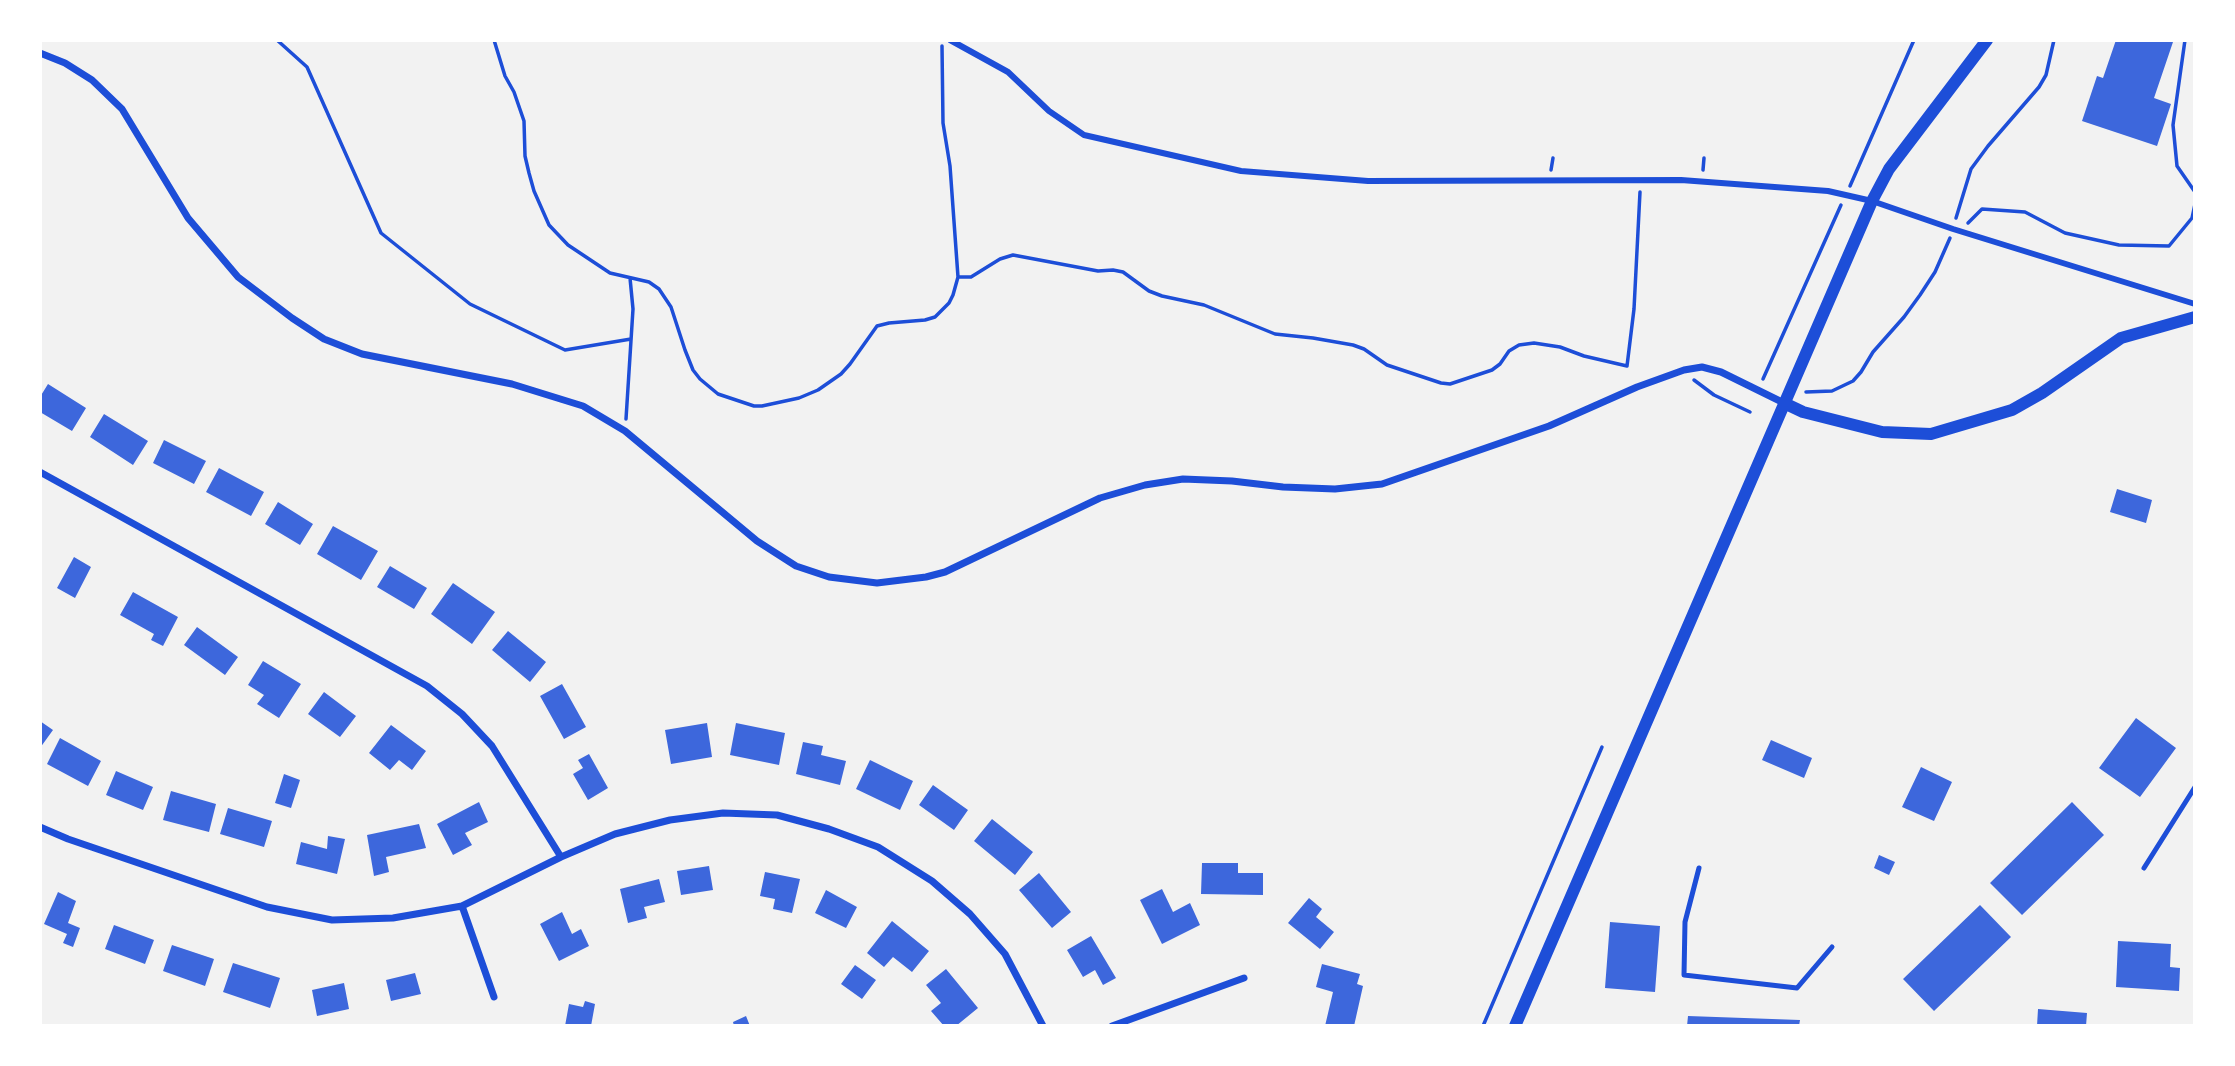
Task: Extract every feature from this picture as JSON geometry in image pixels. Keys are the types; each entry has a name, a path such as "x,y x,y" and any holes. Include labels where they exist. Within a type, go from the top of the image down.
{"street":[{"path":"950,40 1008,72 1049,111 1084,135 1241,171 1368,181 1681,180 1828,191 1872,201 1959,231 2195,304"},
{"path":"1516,1026 1872,201 1889,169 1987,40"},
{"path":"40,52 65,63 92,80 122,109 188,218 237,277 324,339 362,354 512,384 583,406 625,430 757,541 796,566 829,577 877,583 926,578 946,572 1100,498 1145,485 1182,479 1232,481 1283,488 1335,489 1382,484 1549,426 1637,387 1684,370 1703,367 1721,372 1803,412 1882,432 1931,434 2012,410 2042,393 2121,338 2195,317"},
{"path":"40,472 427,686 462,713 492,746 561,857"},
{"path":"40,827 267,907 332,920 393,918 462,906 561,857 615,834 670,820 723,813 777,815 829,829 878,847 932,881 970,914 1005,954 1043,1026"},
{"path":"462,906 494,998"},
{"path":"1112,1026 1244,978"}],"lane":[{"path":"2144,867 2195,787"},
{"path":"1699,868 1685,922 1684,975 1797,988 1832,947"}],"path":[{"path":"277,40 307,67 382,233 470,304 565,350 631,339"},
{"path":"494,40 505,76 524,121 529,173 549,225 568,245 604,270 649,282 666,297 693,370 709,389 741,402 762,406 799,398 818,390 841,374 855,359 877,326 935,317 949,303 958,277 950,166 943,122 943,40"},
{"path":"1852,181 1914,40"},
{"path":"2185,40 2174,125 2177,166 2195,192"},
{"path":"1551,170 1552,158"},
{"path":"1703,171 1704,158"},
{"path":"958,277 971,277 1000,259 1013,255 1098,271 1124,272 1162,296 1204,305 1275,334 1353,345 1364,349 1387,365 1441,383 1450,384 1492,370 1509,351 1526,344 1550,344 1584,356 1627,366 1634,309 1640,180"},
{"path":"1959,231 1982,209 2025,212 2065,233 2119,245 2169,246 2192,218 2195,204"},
{"path":"1763,379 1841,206"},
{"path":"625,430 633,309 630,278"},
{"path":"1684,370 1714,395 1750,412"},
{"path":"1483,1026 1602,747"}],"building":[{"path":"2116,40 2173,42 2154,98 2171,104 2157,146 2082,121 2097,76 2103,78"},
{"path":"48,384 86,408 72,431 40,412 40,397"},
{"path":"104,414 148,441 133,465 90,437"},
{"path":"164,440 206,461 194,484 153,463"},
{"path":"219,468 264,492 251,516 206,492"},
{"path":"2117,489 2152,500 2146,523 2110,512"},
{"path":"278,502 313,524 300,545 265,524"},
{"path":"333,526 378,551 361,580 317,554"},
{"path":"74,557 91,567 75,598 57,588"},
{"path":"390,566 427,588 414,609 377,587"},
{"path":"453,583 495,612 472,644 431,614"},
{"path":"133,592 178,617 163,646 151,640 154,634 120,615"},
{"path":"197,627 238,657 225,675 184,645"},
{"path":"508,631 546,662 530,682 492,650"},
{"path":"263,661 301,684 279,718 257,704 264,695 248,685"},
{"path":"562,684 586,727 564,739 540,696"},
{"path":"324,692 356,716 340,737 308,714"},
{"path":"2136,718 2176,748 2140,797 2099,768"},
{"path":"40,721 53,730 40,748"},
{"path":"707,723 712,757 671,764 665,730"},
{"path":"736,723 785,733 779,765 730,755"},
{"path":"391,725 426,751 412,770 399,760 390,770 369,753"},
{"path":"60,738 101,761 88,786 47,764"},
{"path":"1771,740 1812,758 1804,778 1762,760"},
{"path":"803,742 823,746 821,755 846,761 840,785 796,774"},
{"path":"589,754 608,788 588,800 573,774 583,768 578,760"},
{"path":"870,760 913,781 900,810 856,789"},
{"path":"1921,767 1952,782 1934,821 1902,807"},
{"path":"116,771 153,787 143,810 106,795"},
{"path":"284,774 300,780 291,808 275,803"},
{"path":"933,785 968,810 954,830 919,805"},
{"path":"171,791 216,804 209,832 163,820"},
{"path":"479,802 488,822 465,833 472,845 453,855 437,824"},
{"path":"2072,802 2104,835 2022,915 1990,883"},
{"path":"228,808 272,821 264,847 220,834"},
{"path":"992,819 1033,852 1015,875 974,841"},
{"path":"419,824 426,848 386,857 389,872 374,876 367,835"},
{"path":"328,836 345,839 337,874 296,864 301,842 327,849"},
{"path":"1879,855 1895,862 1889,875 1874,868"},
{"path":"1202,863 1238,863 1238,873 1263,873 1263,895 1201,894"},
{"path":"709,866 713,890 681,895 677,871"},
{"path":"765,872 800,879 792,913 773,909 775,899 760,896"},
{"path":"1039,873 1071,912 1052,928 1019,890"},
{"path":"659,879 665,902 644,907 647,918 628,923 620,889"},
{"path":"1162,889 1173,912 1190,903 1200,925 1162,944 1140,900"},
{"path":"826,890 857,907 846,928 815,913"},
{"path":"58,892 76,901 68,923 80,928 73,947 63,943 67,934 44,924"},
{"path":"1309,898 1322,909 1316,917 1334,932 1320,949 1288,923"},
{"path":"1980,905 2011,937 1934,1011 1903,979"},
{"path":"562,912 572,934 581,929 589,946 559,961 540,924"},
{"path":"892,921 929,951 912,972 893,957 884,967 867,953"},
{"path":"1610,922 1660,926 1655,992 1605,988"},
{"path":"114,925 154,940 145,964 105,949"},
{"path":"1091,936 1116,978 1103,985 1095,970 1083,977 1067,950"},
{"path":"2118,941 2171,944 2170,967 2180,968 2179,991 2116,987"},
{"path":"172,945 214,959 205,986 163,971"},
{"path":"233,963 280,978 270,1008 223,992"},
{"path":"1322,964 1360,974 1357,984 1363,986 1354,1026 1325,1026 1333,992 1316,987"},
{"path":"855,965 876,980 862,999 841,984"},
{"path":"946,969 978,1008 956,1026 944,1026 931,1011 941,1003 926,985"},
{"path":"415,973 421,994 391,1001 386,980"},
{"path":"344,983 349,1009 317,1016 312,990"},
{"path":"585,1001 595,1004 591,1026 565,1026 569,1004 583,1007"},
{"path":"2038,1009 2087,1013 2086,1026 2037,1026"},
{"path":"746,1016 750,1026 734,1026 733,1022"},
{"path":"1688,1016 1800,1020 1799,1026 1687,1026"}]}
